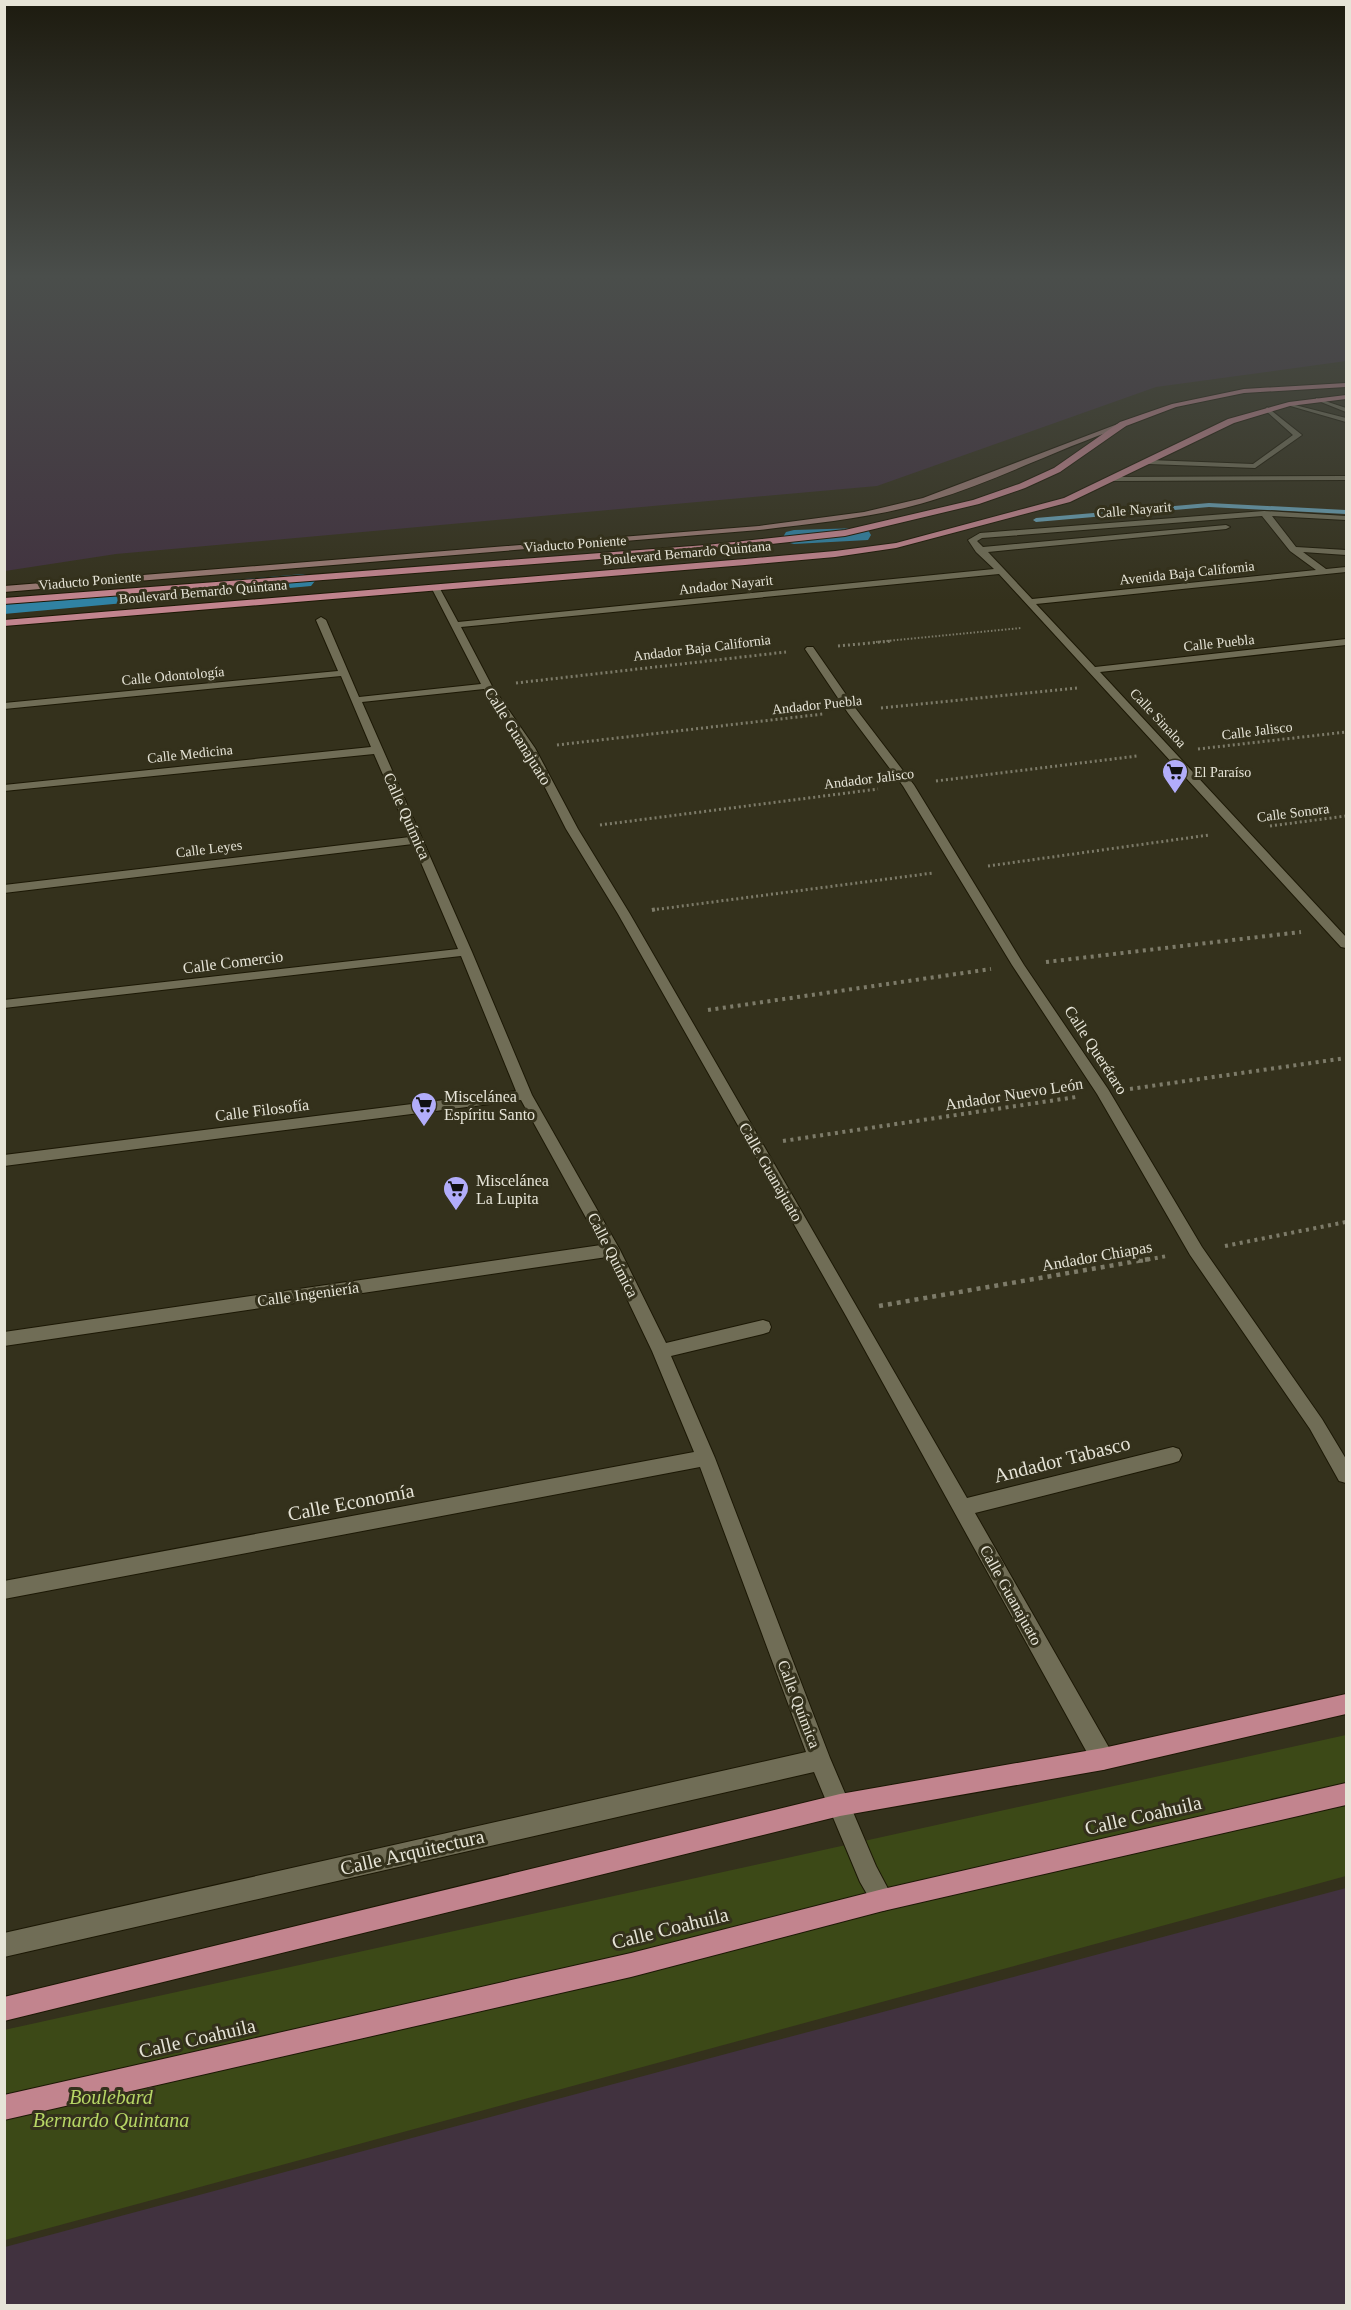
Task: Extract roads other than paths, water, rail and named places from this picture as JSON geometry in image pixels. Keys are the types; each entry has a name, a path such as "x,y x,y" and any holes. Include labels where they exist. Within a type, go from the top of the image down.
{"main road":[{"name":"Boulevard Bernardo Quintana","path":"1123,424 1174,405 1208,397 1266,388 1347,385"},
{"name":"Boulevard Bernardo Quintana","path":"4,623 745,562 896,545 1067,501 1231,421 1267,409 1318,399 1347,397"},
{"name":"Viaducto Poniente","path":"4,601 706,548 845,533 976,502 1022,486 1057,470 1123,424"},
{"path":"4,2009 840,1805 1103,1759 1347,1704"},
{"name":"Calle Coahuila","path":"4,2109 630,1965 883,1900 1347,1794"}],"street":[{"path":"1318,399 1347,410"},
{"path":"1289,404 1347,420"},
{"path":"1149,462 1255,466 1298,435 1267,409"},
{"name":"Boulevard Bernardo Quintana","path":"4,589 747,529 858,514 925,500 1012,469 1086,435 1123,424"},
{"path":"1113,479 1347,478"},
{"path":"1264,513 1293,549 1324,572"},
{"name":"Calle Nayarit","path":"974,539 980,536 1264,513 1347,518"},
{"name":"Calle Nayarit","path":"1262,523 1297,516"},
{"name":"Calle Nayarit","path":"980,550 1238,525"},
{"name":"Calle Sinaloa","path":"974,539 973,542 980,550 1347,944"},
{"path":"1293,549 1347,552"},
{"name":"Avenida Baja California","path":"1029,602 1347,570"},
{"name":"Andador Nayarit","path":"454,625 1002,571"},
{"name":"Calle Guanajuato","path":"435,587 487,686 530,748 572,828 624,914 852,1311 1103,1759"},
{"name":"Calle Química","path":"321,620 466,952 525,1095 612,1250 661,1351 706,1458 820,1760 868,1874 883,1900"},
{"name":"Calle Puebla","path":"1094,670 1347,642"},
{"name":"Calle Querétaro","path":"810,649 852,711 908,785 1018,965 1103,1092 1196,1251 1316,1424 1347,1475"},
{"name":"Calle Odontología","path":"4,706 344,674"},
{"path":"356,700 487,686"},
{"name":"Calle Medicina","path":"4,788 378,750"},
{"name":"Calle Leyes","path":"4,889 417,840"},
{"name":"Calle Comercio","path":"4,1004 466,952"},
{"name":"Calle Filosofía","path":"4,1161 525,1095"},
{"name":"Calle Ingeniería","path":"4,1339 612,1250"},
{"path":"661,1351 763,1327"},
{"name":"Andador Tabasco","path":"962,1508 1173,1455"},
{"name":"Calle Economía","path":"4,1590 706,1458"},
{"name":"Calle Arquitectura","path":"4,1945 820,1760"}],"waterway":[{"path":"1036,520 1209,505 1346,512"},
{"path":"794,537 860,535"},
{"path":"4,607 303,581"}],"place":[{"name":"El Paraíso","path":"1175,795"},
{"name":"Miscelánea Espíritu Santo","path":"424,1128"},
{"name":"Miscelánea La Lupita","path":"456,1212"}],"park label":[{"name":"Boulebard Bernardo Quintana","path":"111,2108"}]}
